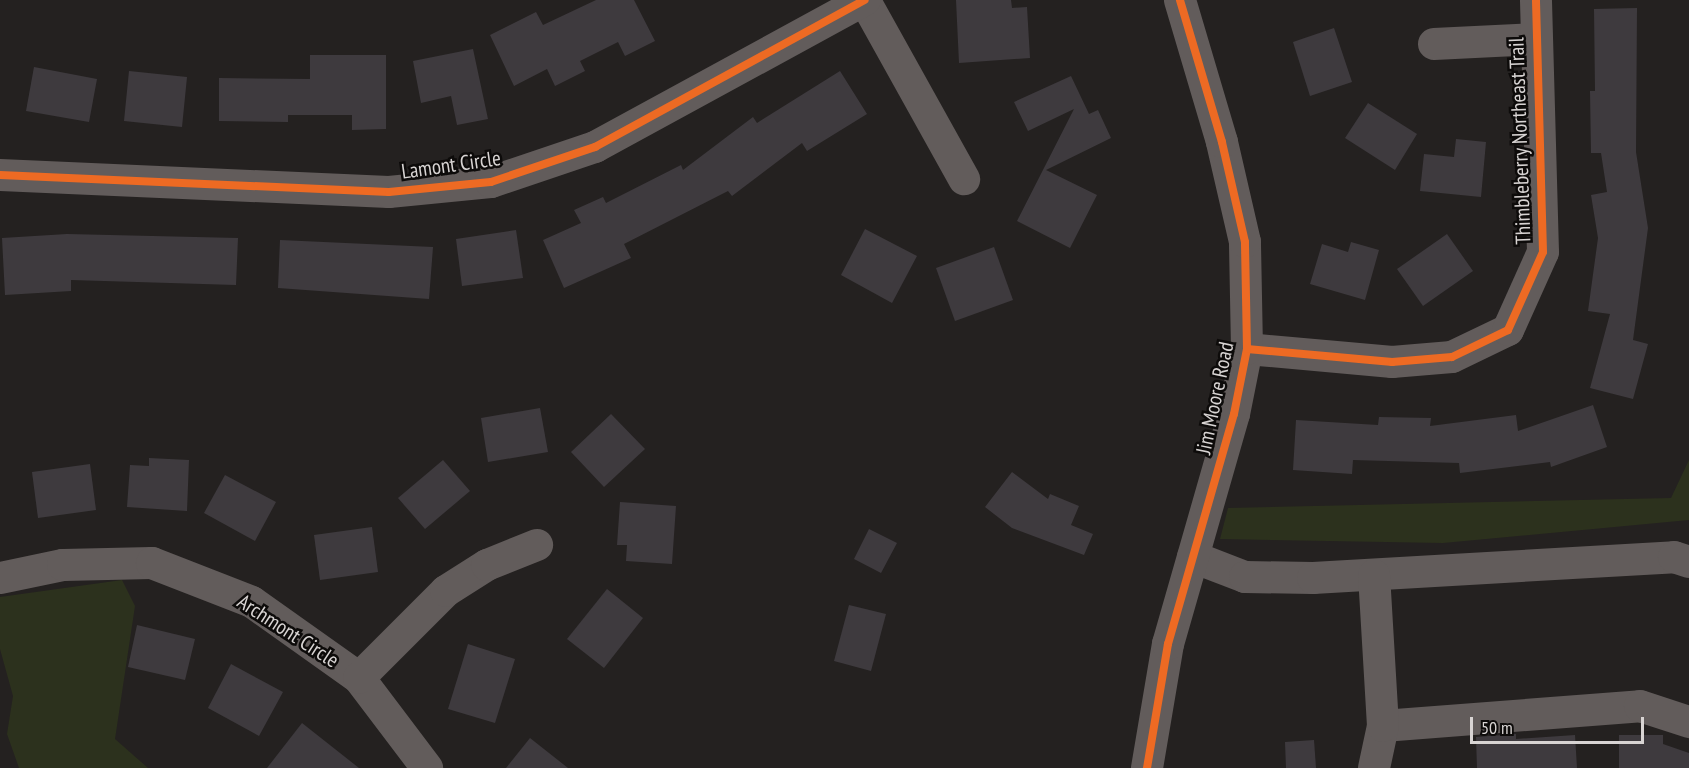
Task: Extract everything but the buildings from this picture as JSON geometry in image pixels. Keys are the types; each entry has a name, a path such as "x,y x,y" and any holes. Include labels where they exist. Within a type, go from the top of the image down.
{"street":[{"path":"865,0 964,179"},
{"name":"Lamont Circle","path":"0,175 389,192 491,182 595,147 865,0"},
{"name":"Jim Moore Road","path":"1147,768 1168,644 1247,349 1245,242 1222,142 1180,0"},
{"name":"Thimbleberry Northeast Trail","path":"1247,349 1392,362 1452,357 1508,330 1543,252 1534,39 1536,0"},
{"path":"1434,44 1534,39"},
{"path":"360,678 446,591 488,565 537,545"},
{"path":"1193,557 1245,577 1374,575 1674,556 1689,562"},
{"name":"Archmont Circle","path":"0,578 63,565 152,563 252,602 360,678 427,768"},
{"path":"1374,575 1383,726 1374,768"},
{"path":"1383,726 1640,706 1689,722"}],"green space":[{"path":"1689,460 1689,520 1443,543 1220,539 1228,508 1671,498"},
{"path":"122,580 135,606 115,739 148,768 19,768 7,734 13,696 0,649 0,597"}],"cycle path":[{"path":"0,175 389,192 491,182 595,147 865,0"},
{"path":"1147,768 1168,644 1234,414 1247,349 1245,242 1222,142 1180,0"},
{"path":"1247,349 1392,362 1452,357 1508,330 1543,252 1536,0"}]}
